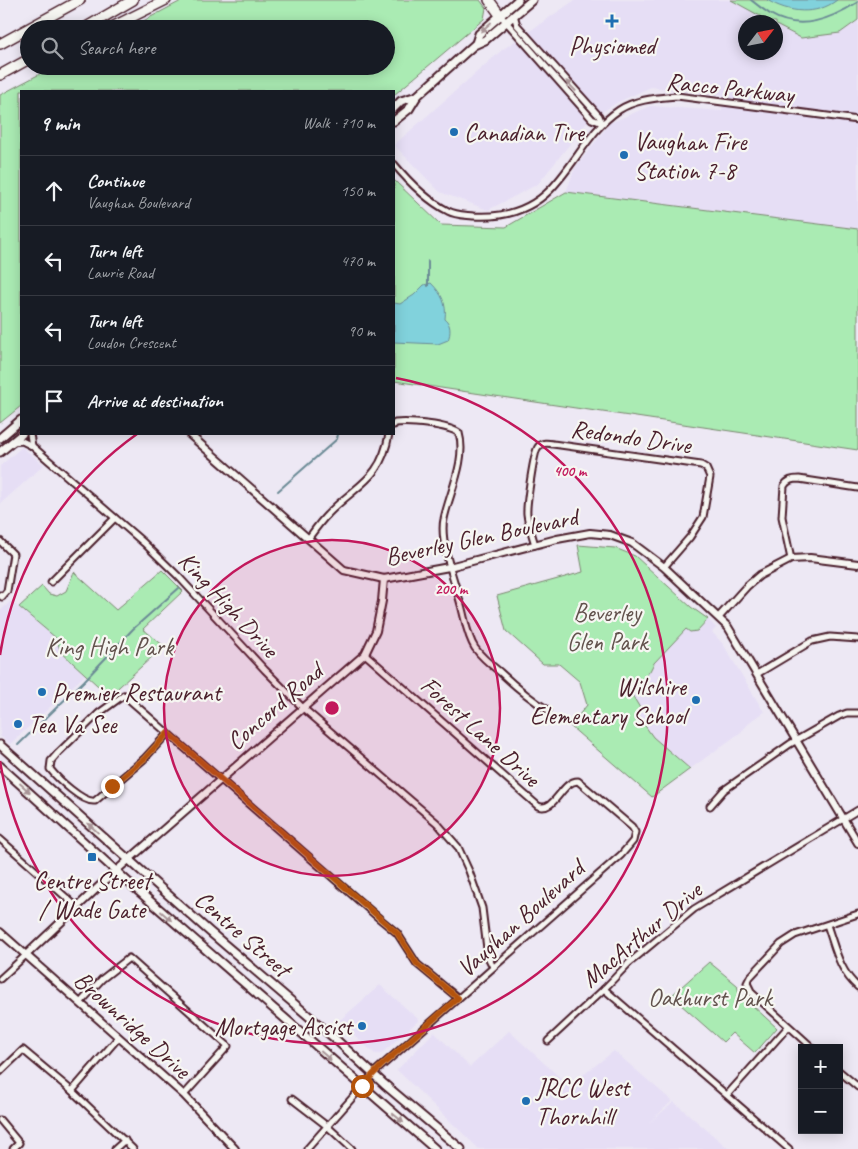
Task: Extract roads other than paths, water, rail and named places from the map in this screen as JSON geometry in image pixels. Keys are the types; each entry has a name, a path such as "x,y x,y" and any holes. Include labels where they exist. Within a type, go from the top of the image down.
{"highway":[{"path":"44,20 80,0"},
{"path":"99,20 133,0"},
{"path":"126,20 166,0"},
{"path":"489,0 503,18"},
{"path":"0,44 20,33"},
{"path":"0,75 20,64"}],"main road":[{"path":"395,120 409,109 418,96 476,43 479,34 503,18 518,0"},
{"path":"503,18 514,15 532,0"},
{"path":"395,107 401,101 418,96"},
{"path":"0,438 20,421"},
{"path":"0,452 21,435"},
{"name":"Centre Street","path":"0,745 203,926 460,1149"},
{"name":"Centre Street","path":"0,766 116,872 435,1149"}],"street":[{"path":"514,15 517,25 598,115 602,124"},
{"path":"503,18 592,119 602,124"},
{"name":"Racco Parkway","path":"395,165 427,197 449,212 490,217 512,213 532,204 549,191 602,124 621,108 650,98 677,96 858,120"},
{"path":"395,423 402,422 447,428 459,433 460,451 456,480 443,528 449,567 469,636 482,657 530,699 548,710"},
{"path":"30,435 32,446"},
{"name":"Beverley Glen Boulevard","path":"191,435 344,570 384,579 449,567 535,544 590,533 610,535 632,543 664,567 731,630 858,843"},
{"path":"308,539 328,514 376,471 384,455 389,435"},
{"name":"King High Drive","path":"12,442 22,442 32,446 115,518 178,576 265,670 304,708 437,823 458,847 469,871 482,908 488,957 492,967"},
{"name":"Redondo Drive","path":"535,544 527,512 536,451 540,445 545,443 701,465 706,468 710,477 703,517 664,567"},
{"path":"791,559 782,517 784,486 787,482 792,479 799,479 858,488"},
{"path":"51,582 115,518"},
{"path":"0,540 13,554 7,591 2,597 0,595"},
{"path":"719,617 746,586 760,575 791,559 810,558 858,564"},
{"name":"Concord Road","path":"26,955 76,907 365,654 376,631 384,579"},
{"path":"757,674 812,641 830,637 858,639"},
{"name":"Forest Lane Drive","path":"365,654 538,806 542,808 548,806 566,786 573,781 578,781 632,827 635,837"},
{"path":"168,733 144,759 100,798 90,802 81,798 52,771 51,761 99,713 124,695 168,733 220,780 397,933 417,964 458,998"},
{"path":"710,806 724,790 797,740 839,716 847,713 858,713"},
{"name":"MacArthur Drive","path":"548,1041 629,963 694,909 858,810"},
{"name":"Vaughan Boulevard","path":"307,1149 373,1073 621,854 635,837"},
{"path":"0,839 76,907"},
{"path":"808,1044 752,994 747,983 750,977 781,944 795,935 858,914"},
{"path":"827,925 839,960 848,977 858,987"},
{"name":"Brownridge Drive","path":"0,932 184,1095 235,1149"},
{"path":"0,979 26,955"},
{"path":"80,1003 102,979 129,958 228,1046 184,1095"},
{"path":"604,989 789,1149"},
{"path":"727,1095 788,1027"},
{"path":"72,1090 118,1038"},
{"path":"0,1072 23,1050 72,1090 133,1149"},
{"path":"843,1074 858,1087"},
{"path":"292,1099 327,1126 352,1149"},
{"path":"0,1120 19,1143 13,1149"},
{"path":"115,1149 125,1140"}],"water":[{"path":"767,0 837,0 820,9 802,11 784,8"},
{"path":"431,283 441,295 445,319 450,329 448,340 438,344 395,342 395,303 400,304 414,295 424,285"}],"waterway":[{"path":"751,0 770,14 781,19 804,23 837,14 858,2"},
{"path":"428,261 428,286"},
{"path":"278,491 337,439 338,435"},
{"path":"18,745 84,681 133,629 179,588"}],"place":[{"name":"Physiomed","path":"612,21"},
{"name":"Canadian Tire","path":"454,132"},
{"name":"Vaughan Fire Station 7-8","path":"624,155"},
{"name":"Premier Restaurant","path":"42,692"},
{"name":"Wilshire Elementary School","path":"696,700"},
{"name":"Tea Va See","path":"18,724"},
{"name":"Centre Street / Wade Gate","path":"92,857"},
{"name":"Mortgage Assist","path":"362,1026"},
{"name":"JRCC West Thornhill","path":"526,1101"}],"park label":[{"name":"Beverley Glen Park","path":"607,626"},
{"name":"King High Park","path":"109,646"},
{"name":"Oakhurst Park","path":"710,997"}]}
